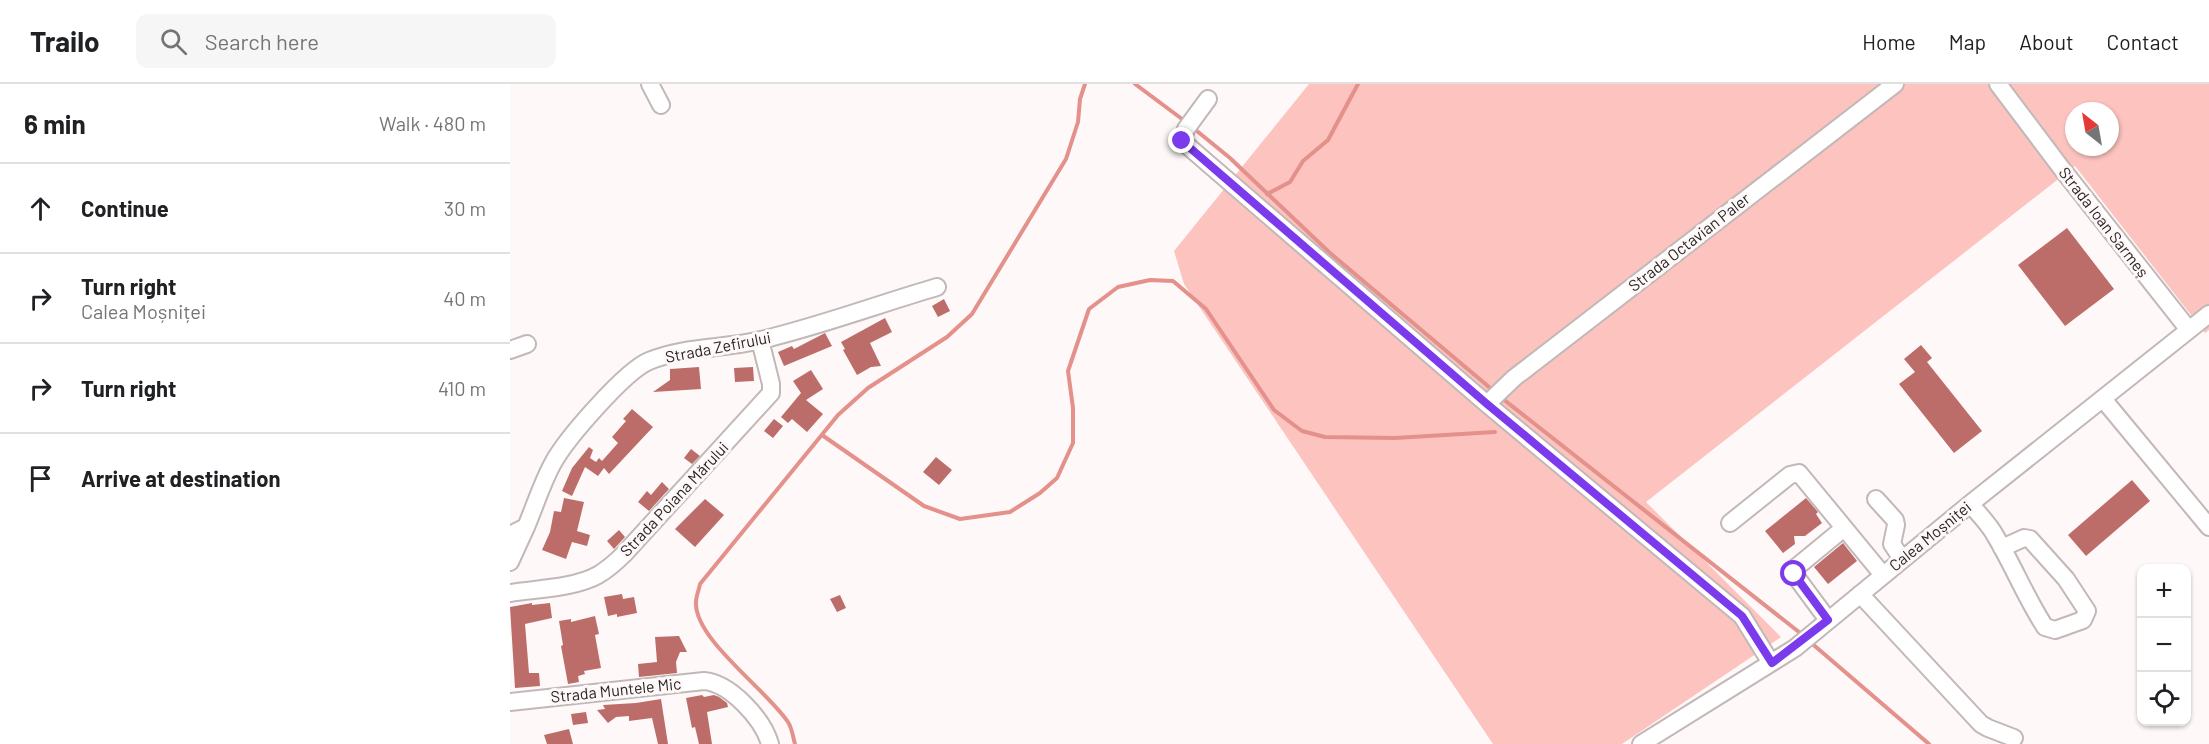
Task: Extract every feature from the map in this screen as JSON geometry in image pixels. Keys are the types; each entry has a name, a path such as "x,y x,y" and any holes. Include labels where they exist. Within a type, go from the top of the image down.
{"street":[{"path":"650,84 661,105"},
{"name":"Strada Octavian Paler","path":"1487,404 1514,378 1895,84"},
{"name":"Strada Ioan Sarmeș","path":"1998,84 2189,330"},
{"path":"1208,99 1189,124 1182,141 1487,404 1742,616 1772,663"},
{"name":"Strada Zefirului","path":"510,562 553,463 621,380 636,368 649,361 683,351 759,340 937,286"},
{"name":"Calea Moșniței","path":"1641,744 1794,648 1970,504 2209,314"},
{"name":"Strada Poiana Mărului","path":"510,593 579,582 609,568 624,554 771,393 771,384 759,340"},
{"path":"510,350 527,344"},
{"path":"2103,399 2209,527"},
{"path":"1730,523 1794,473 1799,473 1883,575"},
{"path":"1876,499 1895,520 1892,544 1902,559"},
{"path":"1970,504 1993,531 2031,605 2045,627 2055,630 2083,620 2087,611 2066,579 2030,539 2024,538 2002,548"},
{"path":"510,535 526,527"},
{"path":"1822,625 1793,570 1844,528"},
{"path":"1860,594 1981,724 2014,738"},
{"name":"Strada Muntele Mic","path":"510,702 704,681 721,685 755,716 761,723 770,744"}],"shaded area":[{"path":"1309,84 2209,84 2209,330 2205,333 2075,166 1646,502 1781,637 1622,744 1493,744 1184,284 1174,251"}],"building":[{"path":"2067,228 2114,289 2065,326 2018,265"},
{"path":"944,299 950,311 938,317 932,306"},
{"path":"885,318 892,332 870,343 881,366 871,367 857,375 841,342"},
{"path":"825,333 832,346 784,366 778,352 792,346 794,349"},
{"path":"1921,345 1932,358 1927,362 1982,431 1954,453 1899,384 1915,372 1904,359"},
{"path":"699,367 701,389 653,392 670,380 670,369"},
{"path":"753,367 754,381 735,382 734,368"},
{"path":"811,370 823,389 806,400 823,414 807,432 792,419 788,423 781,417 801,393 793,381"},
{"path":"632,409 653,427 609,474 604,468 598,476 585,467 572,496 562,491 572,468 589,447 593,450 590,458 596,462 599,458 602,461 618,443 612,437 626,421 623,419"},
{"path":"774,419 783,426 773,438 764,431"},
{"path":"691,449 700,456 692,464 684,458"},
{"path":"936,457 952,470 939,485 923,472"},
{"path":"2132,480 2150,501 2086,556 2068,535"},
{"path":"662,482 669,489 649,511 638,502 647,491 651,495"},
{"path":"564,498 584,502 577,531 590,535 587,546 572,542 566,559 542,550 550,532 554,511 561,512"},
{"path":"1806,498 1818,512 1816,514 1822,523 1805,536 1794,536 1795,544 1783,553 1765,531"},
{"path":"705,499 724,515 695,547 675,529"},
{"path":"619,530 625,537 614,549 607,541"},
{"path":"1843,543 1857,561 1828,584 1814,567"},
{"path":"622,594 623,599 634,597 637,613 617,617 617,614 608,616 604,597"},
{"path":"840,595 846,608 837,612 830,599"},
{"path":"532,603 532,605 550,603 552,618 525,624 529,673 539,673 540,686 515,688 510,607"},
{"path":"595,616 599,634 595,635 601,668 584,671 585,674 578,676 579,682 568,684 559,621 571,619 571,622"},
{"path":"679,636 687,652 680,652 676,662 677,673 639,677 638,664 657,662 655,637"},
{"path":"702,695 719,697 727,703 728,707 707,712 712,744 699,744 695,727 692,728 686,698"},
{"path":"661,699 668,744 658,744 652,718 629,721 629,716 616,717 608,723 597,710 605,709 603,705"},
{"path":"586,712 588,723 573,725 571,714"},
{"path":"569,729 573,744 547,744 544,735"}],"waterway":[{"path":"795,744 789,724 778,709 733,664 707,632 699,616 696,602 700,584 838,415 868,388 947,337 972,314 1066,159 1078,122 1080,99 1085,84"},
{"path":"1135,84 1186,122"},
{"path":"1267,194 1290,182 1303,161 1328,140 1358,84"},
{"path":"1192,127 1230,158 1330,253 1489,387"},
{"path":"822,435 924,506 960,519 1010,512 1040,493 1057,478 1073,443 1073,408 1068,371 1089,309 1118,287 1150,280 1173,281 1206,309 1274,410 1302,431 1325,437 1395,438 1495,432"},
{"path":"1503,399 1804,636"},
{"path":"1809,641 1929,744"}],"route":[{"path":"1182,141 1487,404 1742,616 1772,663 1828,620 1794,574"}]}
